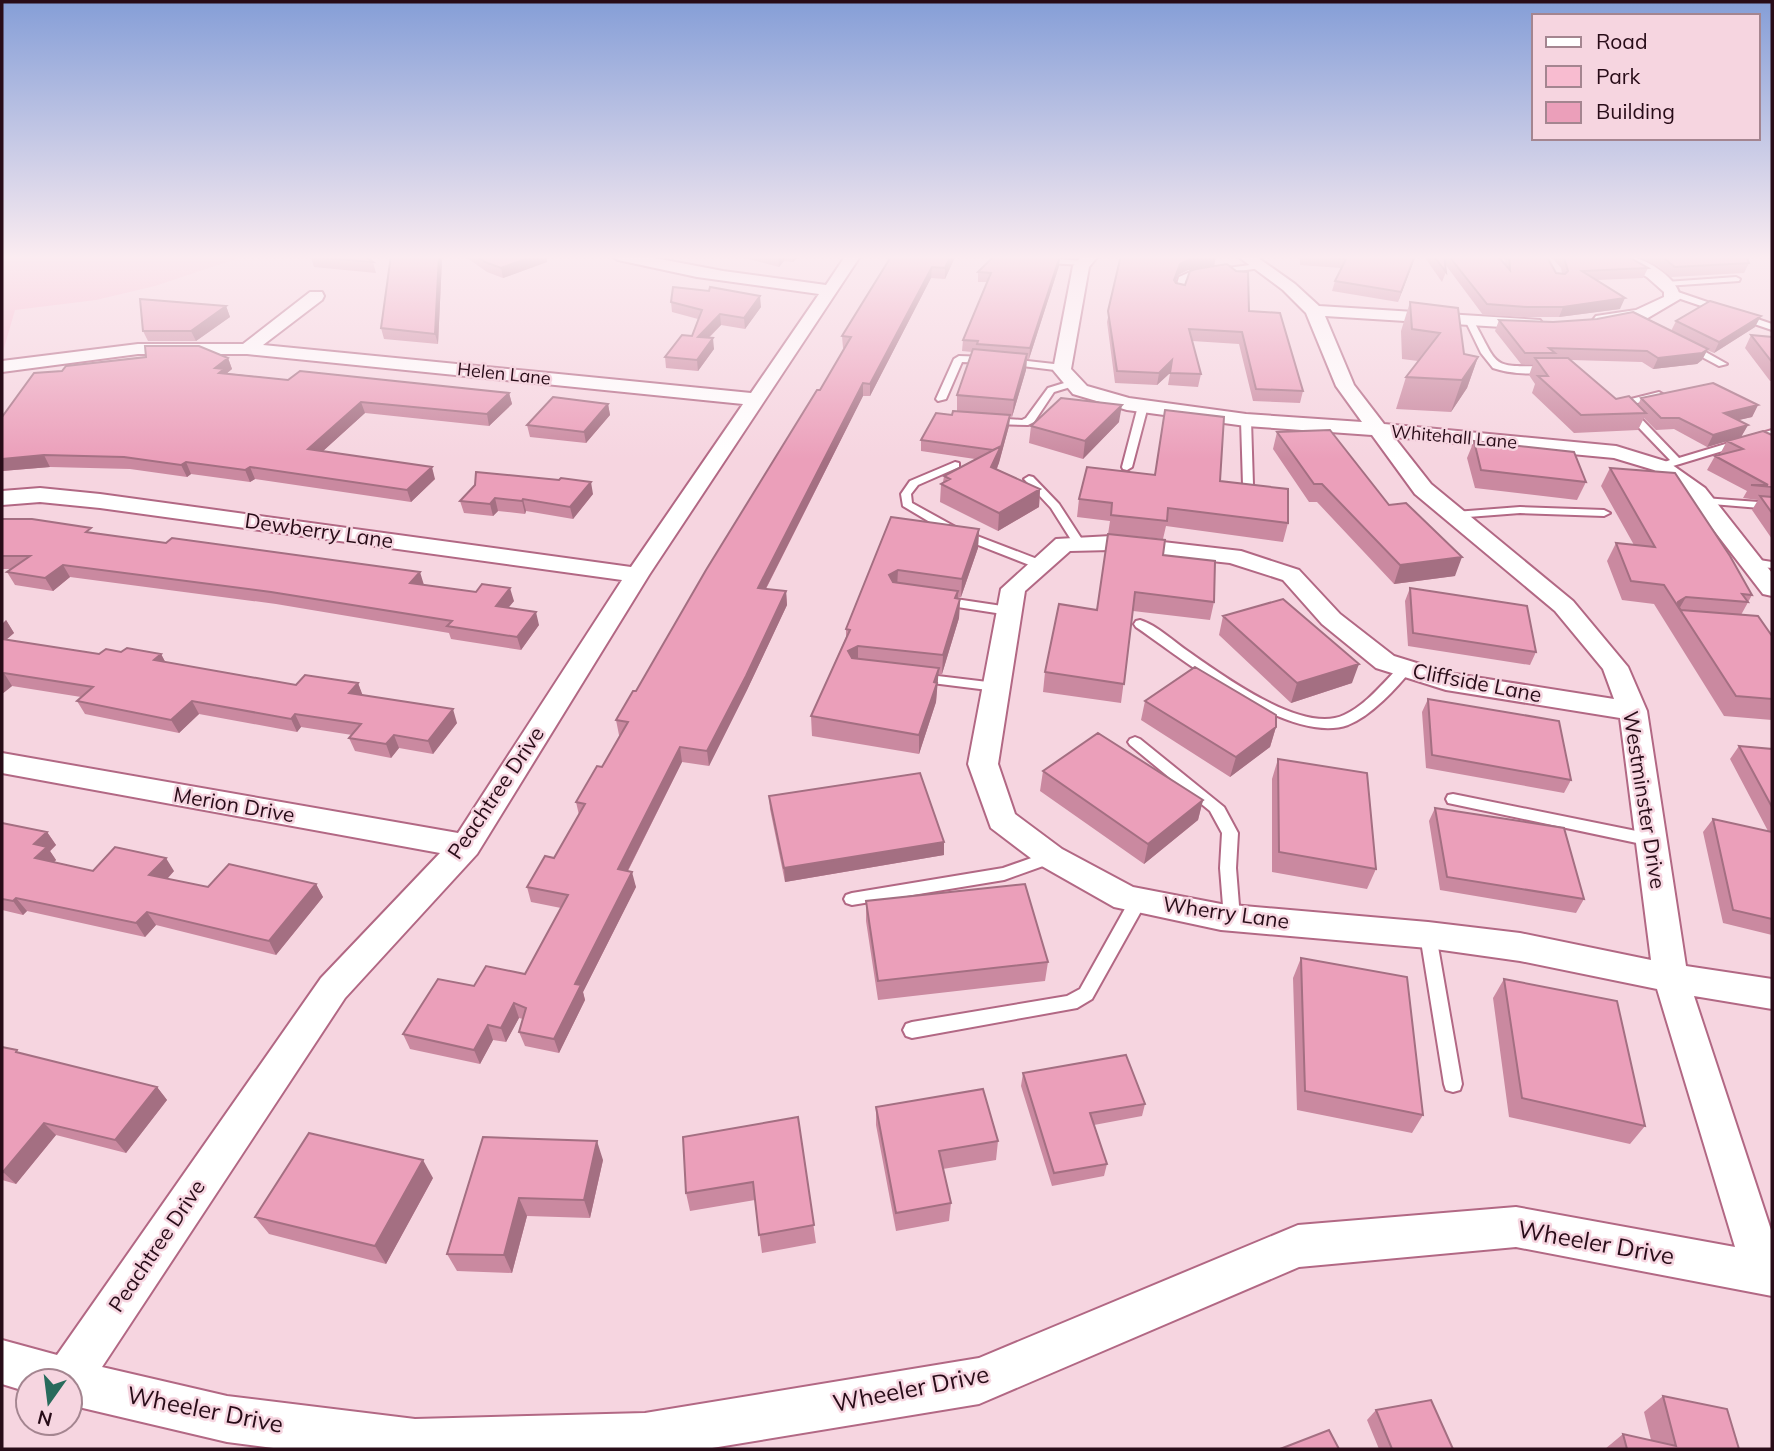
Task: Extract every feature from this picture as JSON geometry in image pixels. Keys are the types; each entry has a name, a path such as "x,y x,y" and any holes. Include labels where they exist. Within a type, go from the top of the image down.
{"street":[{"path":"247,349 281,323"},
{"name":"Peachtree Drive","path":"76,1367 333,988 466,846 637,575 808,323"},
{"path":"1071,323 1063,368 1077,386"},
{"name":"Westminster Drive","path":"1318,323 1345,386 1423,489 1564,606 1615,667 1633,711 1671,978 1768,1274"},
{"path":"1498,323 1548,324"},
{"name":"Helen Lane","path":"2,366 138,349 247,349 755,400"},
{"name":"Whitehall Lane","path":"1077,386 1143,406 1246,420 1375,429 1616,452 1669,464 1763,564 1772,589"},
{"name":"Dewberry Lane","path":"2,498 40,495 100,501 637,575"},
{"name":"Cliffside Lane","path":"1072,544 1111,543 1233,556 1290,575 1331,619 1385,662 1446,681 1633,711"},
{"name":"Wherry Lane","path":"1072,544 1041,565 1013,589 983,764 1002,820 1051,857 1126,898 1139,901 1232,918 1428,935 1520,947 1671,978 1772,994"},
{"name":"Merion Drive","path":"2,763 466,846"},
{"name":"Wheeler Drive","path":"84,1385 227,1419 415,1443 645,1442 979,1381 1298,1246 1516,1227 1768,1274"},
{"name":"Wheeler Drive","path":"2,1362 19,1367"}],"lane":[{"path":"1470,323 1484,345 1488,359 1497,367 1558,370"},
{"path":"1676,340 1722,364"},
{"path":"942,400 959,359 1063,368"},
{"path":"975,419 1024,423 1030,420 1051,390 1077,386"},
{"path":"1668,394 1630,402 1624,407 1669,464 1772,433"},
{"path":"1127,467 1143,406"},
{"path":"1246,420 1248,485"},
{"path":"956,465 914,483 906,494 907,503 948,527 1041,565"},
{"path":"1029,480 1055,506 1072,544"},
{"path":"1704,501 1772,506"},
{"path":"1455,515 1520,510 1604,513"},
{"path":"934,600 1009,611"},
{"path":"1140,624 1268,708 1300,721 1326,724 1343,722 1364,708 1405,669"},
{"path":"904,676 996,687"},
{"path":"1135,742 1216,807 1230,833 1228,868 1232,918"},
{"path":"1453,799 1651,839"},
{"path":"852,899 1004,874 1051,857"},
{"path":"912,1030 1071,1003 1079,999 1086,994 1139,901"},
{"path":"1428,935 1453,1084"}],"green space":[{"path":"2,323 11,323 2,355"}],"building":[{"path":"142,323 203,323 191,331 143,331"},
{"path":"382,323 436,323 435,334 381,328"},
{"path":"697,323 712,323 698,337 713,338 697,360 665,357 682,335 692,336"},
{"path":"850,323 902,323 870,384 863,383 758,588 786,591 707,751 680,747 618,869 632,872 575,984 581,985 554,1039 519,1032 526,1008 514,1003 501,1028 488,1025 474,1050 403,1034 438,979 474,986 486,966 525,974 568,895 527,887 545,856 554,858 585,804 576,802 597,766 602,767 628,722 616,720 851,337 842,336"},
{"path":"970,323 1038,323 1030,348 977,344 978,341 963,340"},
{"path":"1110,323 1283,323 1303,391 1256,389 1242,332 1189,329 1201,374 1170,373 1172,360 1159,373 1117,371"},
{"path":"1412,323 1460,323 1464,354 1478,357 1462,380 1406,377 1440,333 1412,329"},
{"path":"1501,323 1655,323 1708,349 1702,353 1658,358 1647,351 1549,348 1555,353 1525,353"},
{"path":"1680,323 1750,323 1719,342"},
{"path":"1751,335 1772,337 1772,362"},
{"path":"145,346 199,346 228,358 215,368 224,369 219,373 288,380 300,371 509,393 487,414 361,402 308,449 432,467 407,490 250,467 245,470 186,462 181,465 124,457 44,455 2,459 2,417 34,373 62,371 66,366 146,357"},
{"path":"973,349 1027,354 1014,400 957,395"},
{"path":"1535,358 1568,358 1616,399 1629,396 1646,413 1581,415 1538,376 1548,376"},
{"path":"1713,383 1758,405 1724,413 1748,425 1713,435 1679,418 1661,418 1641,398"},
{"path":"553,397 608,404 584,432 527,425"},
{"path":"1061,398 1122,405 1085,441 1031,426"},
{"path":"1165,410 1224,417 1220,481 1288,489 1288,523 1168,508 1167,521 1111,515 1112,503 1079,499 1087,467 1155,475"},
{"path":"953,411 1010,415 1001,447 993,450 921,440 936,413 952,415"},
{"path":"1330,430 1389,505 1406,503 1462,557 1400,565 1322,484 1314,484 1277,432"},
{"path":"1763,431 1772,435 1772,487 1751,485 1768,485 1715,456 1743,449 1727,441"},
{"path":"1474,441 1574,452 1586,482 1481,470"},
{"path":"1001,446 991,467 1040,489 999,513 941,484 950,479 944,476"},
{"path":"1610,468 1675,473 1730,556 1752,595 1742,594 1748,602 1686,597 1677,605 1681,610 1758,616 1772,636 1772,699 1736,696 1664,585 1631,581 1616,543 1655,547"},
{"path":"476,472 591,482 570,507 523,499 495,498 490,504 460,501 475,485"},
{"path":"1760,496 1772,497 1772,513"},
{"path":"891,517 979,529 962,579 898,570 889,575 893,582 958,591 955,598 960,599 943,655 858,646 848,651 852,658 939,668 934,682 937,683 919,735 811,716 850,630 846,629"},
{"path":"2,519 32,519 91,528 86,532 166,543 172,538 420,572 410,583 476,592 482,584 510,588 496,606 536,612 517,637 447,626 452,621 271,592 63,565 45,578 7,572 30,556 2,556"},
{"path":"1108,534 1165,540 1163,555 1215,561 1214,602 1135,592 1124,684 1045,672 1059,604 1097,610"},
{"path":"1410,588 1527,606 1536,652 1413,633"},
{"path":"1283,599 1359,664 1297,683 1223,616"},
{"path":"2,639 99,654 106,649 121,652 127,648 161,654 154,660 296,685 305,675 358,683 349,693 453,709 428,741 394,735 386,744 349,738 361,724 295,714 291,719 192,701 171,720 77,701 93,687 2,674"},
{"path":"1195,667 1276,715 1276,727 1236,757 1145,701"},
{"path":"1428,699 1559,721 1571,780 1432,755"},
{"path":"1098,733 1203,800 1148,844 1043,771"},
{"path":"1739,746 1772,749 1772,807"},
{"path":"1278,759 1367,773 1376,869 1279,852"},
{"path":"920,773 944,842 784,868 769,796"},
{"path":"1435,808 1564,828 1584,899 1447,877"},
{"path":"1713,819 1772,832 1772,919 1733,910"},
{"path":"2,823 47,832 34,844 47,847 35,858 93,871 115,847 166,858 149,875 208,887 229,864 316,884 269,941 147,912 136,923 16,898 13,901 2,899"},
{"path":"1025,884 1048,962 878,981 866,901"},
{"path":"1301,958 1407,977 1423,1115 1305,1091"},
{"path":"1504,979 1617,1001 1645,1126 1522,1098"},
{"path":"2,1047 157,1087 115,1140 44,1123 3,1172"},
{"path":"1126,1055 1145,1104 1090,1113 1107,1164 1054,1173 1023,1073"},
{"path":"983,1089 998,1141 939,1151 951,1203 896,1213 876,1107"},
{"path":"798,1117 814,1225 759,1235 753,1182 686,1193 683,1137"},
{"path":"309,1133 423,1160 375,1246 255,1217"},
{"path":"483,1137 597,1141 584,1200 519,1198 504,1255 447,1254"},
{"path":"1663,1396 1727,1409 1739,1449 1627,1449 1623,1434 1676,1446"},
{"path":"1431,1400 1453,1449 1392,1449 1376,1410"},
{"path":"1329,1430 1339,1449 1280,1449"}]}
